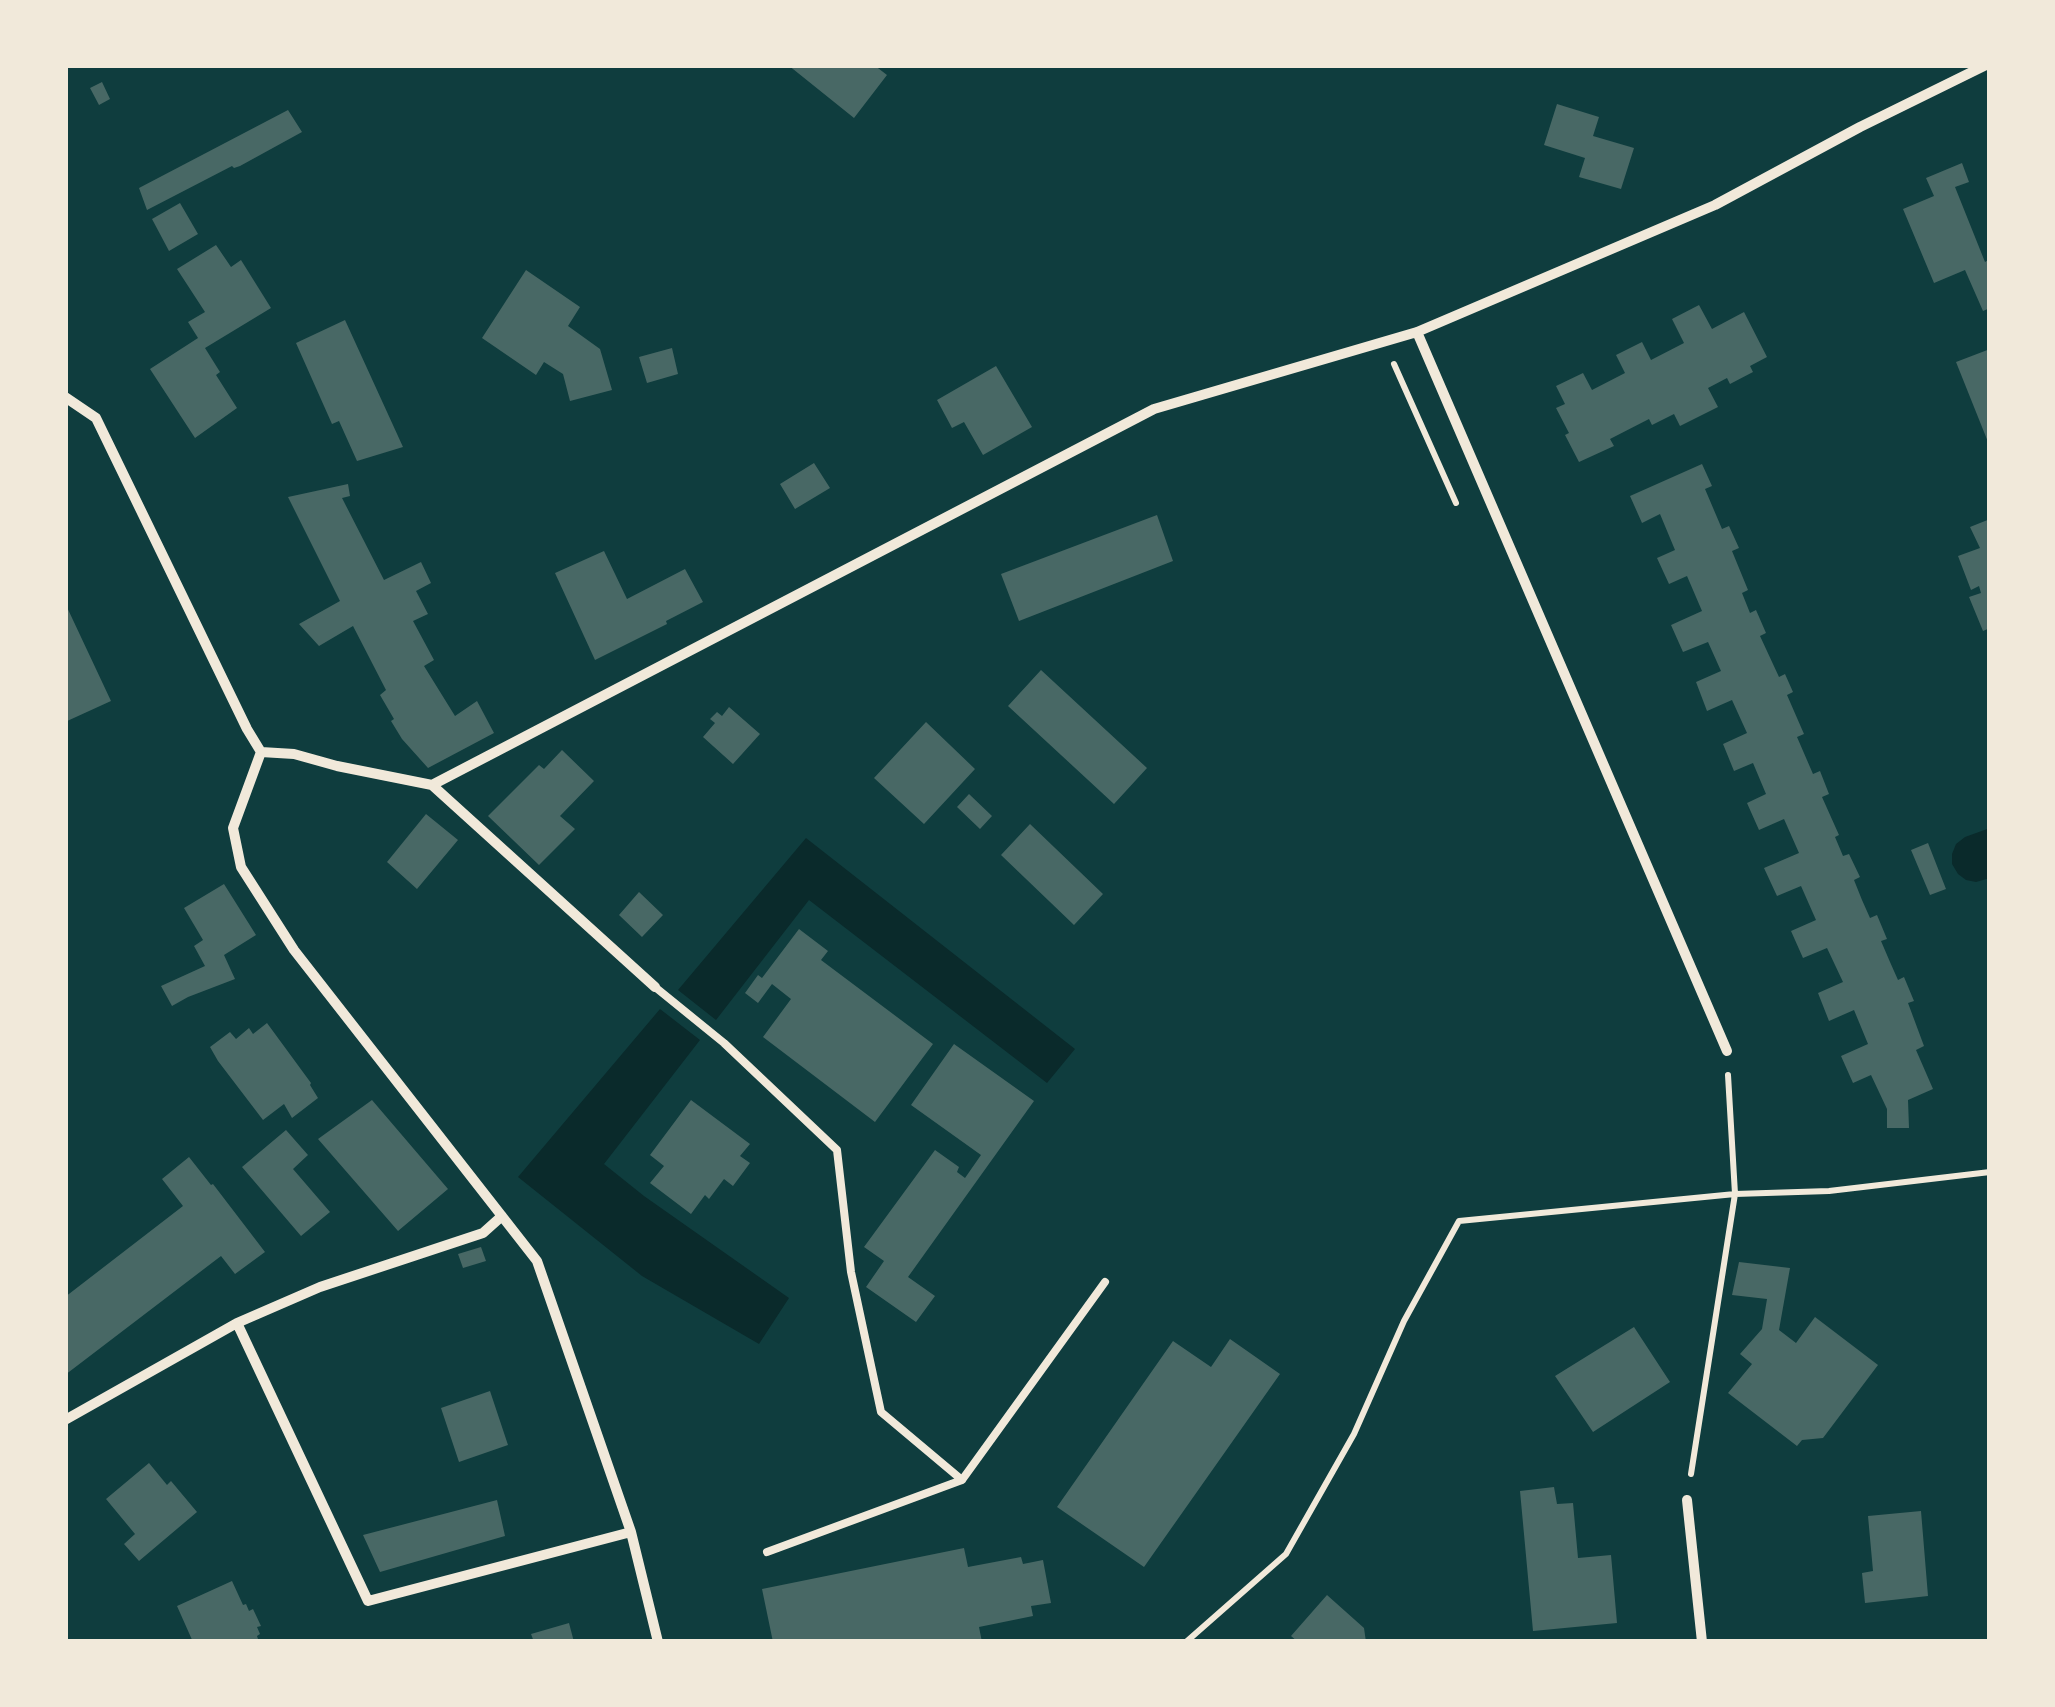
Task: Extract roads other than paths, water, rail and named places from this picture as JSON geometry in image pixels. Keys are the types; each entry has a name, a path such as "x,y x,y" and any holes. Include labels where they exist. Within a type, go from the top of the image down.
{"street":[{"path":"432,785 1154,408 1417,332 1714,205 1986,65"},
{"path":"1417,332 1727,1050"},
{"path":"65,397 96,418 261,752 233,828 241,867 294,950 537,1261 632,1532 658,1642"},
{"path":"261,752 294,754 432,785 654,987"},
{"path":"65,1420 237,1324 320,1287 483,1233 502,1216"},
{"path":"237,1324 368,1600 632,1532"},
{"path":"1687,1500 1702,1642"}],"lane":[{"path":"654,987 724,1043 837,1150 851,1272 881,1412 962,1480"},
{"path":"767,1552 962,1480 1105,1282"}],"water":[{"path":"1990,828 1990,878 1966,880 1952,864 1956,844"},
{"path":"806,838 1075,1049 1047,1083 809,900 716,1020 678,990"},
{"path":"660,1009 700,1040 604,1164 789,1298 759,1344 642,1276 518,1177"}]}
